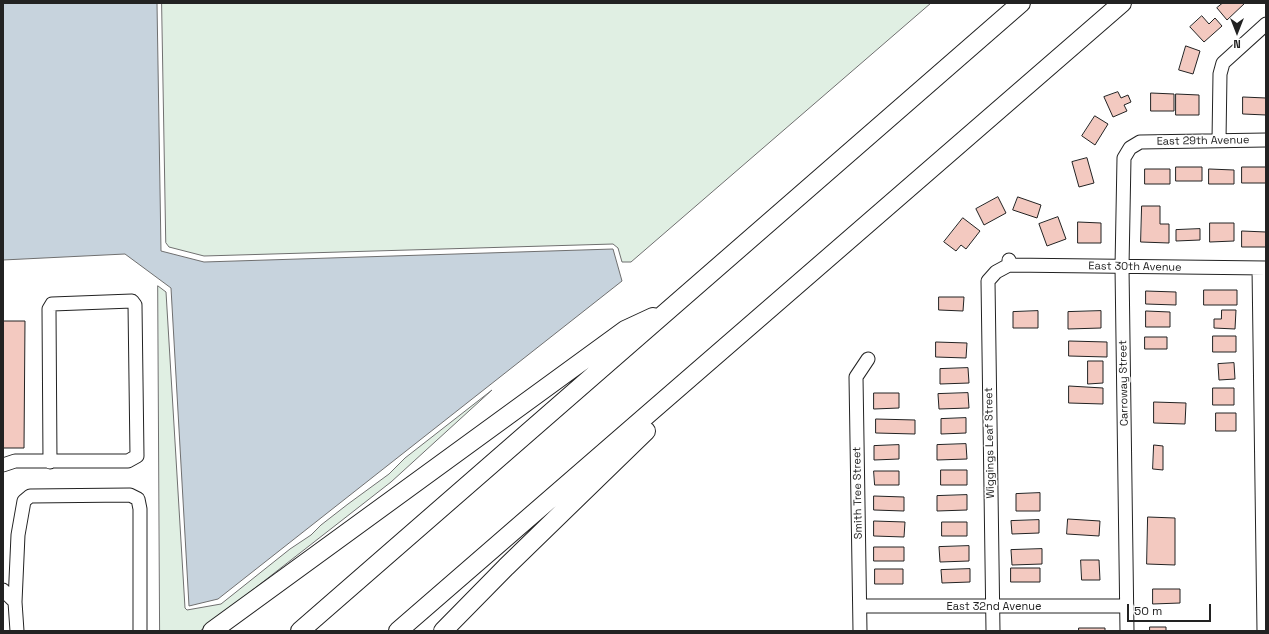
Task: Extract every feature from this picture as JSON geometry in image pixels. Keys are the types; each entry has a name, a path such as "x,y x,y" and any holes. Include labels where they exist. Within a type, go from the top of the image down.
{"highway":[{"path":"300,631 1021,3"},
{"path":"398,631 1122,3"},
{"path":"212,631 625,330 672,308"},
{"path":"443,631 506,567 771,309"}],"street":[{"path":"1218,140 1220,74 1223,63 1266,24"},
{"name":"East 29th Avenue","path":"1140,142 1266,140"},
{"name":"Carroway Street","path":"1127,631 1122,267 1124,158 1130,148 1140,142"},
{"name":"East 30th Avenue","path":"1009,262 1122,267 1263,268"},
{"name":"Wiggings Leaf Street","path":"992,631 993,607 988,281 996,272 1009,262"},
{"path":"1263,268 1264,631"},
{"path":"3,465 15,461 50,462 128,461 137,456 135,305 132,301 52,304 49,309 50,462"},
{"name":"Smith Tree Street","path":"860,631 856,377 868,359"},
{"path":"17,631 15,602 18,535 24,501 30,496 130,494 138,499 140,509 140,631"},
{"path":"3,590 15,602"},
{"name":"East 32nd Avenue","path":"860,606 1127,606"}],"green space":[{"path":"162,3 931,3 631,262 622,262 618,248 613,244 204,256 169,247 166,243"},
{"path":"158,286 166,292 185,608 187,610 221,604 290,549 311,535 321,525 348,504 389,474 405,458 492,390 391,482 200,631 160,631"}],"shaded area":[{"path":"3,3 157,3 161,251 204,262 613,249 622,281 218,599 189,606 171,288 125,254 3,260"}],"building":[{"path":"1223,3 1245,3 1227,20 1217,8"},
{"path":"1202,16 1209,24 1215,18 1222,26 1204,42 1190,27"},
{"path":"1186,46 1200,51 1193,74 1179,70"},
{"path":"1118,92 1121,98 1128,95 1131,102 1124,105 1127,111 1113,117 1104,97"},
{"path":"1151,93 1174,94 1174,111 1151,111"},
{"path":"1176,94 1199,95 1199,115 1176,115"},
{"path":"1243,97 1266,98 1266,115 1243,114"},
{"path":"1095,116 1108,124 1095,145 1082,136"},
{"path":"1087,158 1094,183 1079,187 1072,162"},
{"path":"1176,167 1202,167 1202,181 1176,181"},
{"path":"1242,167 1266,167 1266,183 1242,183"},
{"path":"1145,169 1170,169 1170,184 1145,184"},
{"path":"1209,169 1234,170 1234,184 1209,184"},
{"path":"998,197 1006,213 984,225 976,209"},
{"path":"1018,197 1041,205 1037,218 1013,210"},
{"path":"1142,206 1160,206 1160,224 1169,224 1169,243 1141,242"},
{"path":"1058,217 1066,239 1047,246 1039,224"},
{"path":"963,218 980,231 966,249 961,245 956,251 944,242"},
{"path":"1078,222 1101,223 1101,243 1078,243"},
{"path":"1210,223 1234,223 1234,241 1210,242"},
{"path":"1200,229 1200,240 1176,241 1176,230"},
{"path":"1242,231 1266,232 1266,247 1242,247"},
{"path":"1204,290 1237,290 1237,305 1204,305"},
{"path":"1146,291 1176,292 1176,305 1146,304"},
{"path":"939,297 964,297 963,311 939,310"},
{"path":"1222,310 1236,310 1235,329 1214,328 1214,319 1221,319"},
{"path":"1038,311 1038,328 1013,328 1013,312"},
{"path":"1101,311 1101,328 1068,329 1068,312"},
{"path":"1146,311 1170,312 1170,327 1146,327"},
{"path":"3,321 25,321 24,448 3,448"},
{"path":"1213,336 1236,336 1236,352 1213,352"},
{"path":"1145,337 1167,337 1167,349 1145,349"},
{"path":"1069,341 1107,342 1107,357 1069,356"},
{"path":"936,342 967,343 966,358 936,357"},
{"path":"1088,361 1103,361 1103,383 1088,384"},
{"path":"1234,363 1235,379 1219,380 1218,364"},
{"path":"968,368 969,383 940,384 940,369"},
{"path":"1069,386 1103,388 1103,404 1069,403"},
{"path":"1213,388 1234,388 1234,405 1213,405"},
{"path":"874,393 899,393 899,408 874,409"},
{"path":"968,393 969,408 939,409 938,394"},
{"path":"1154,402 1186,403 1185,424 1154,423"},
{"path":"1216,413 1236,413 1236,431 1216,431"},
{"path":"966,418 966,433 941,434 941,419"},
{"path":"876,419 915,420 915,434 876,433"},
{"path":"966,444 967,459 937,460 937,445"},
{"path":"899,445 899,459 874,460 874,446"},
{"path":"1154,445 1163,446 1163,470 1153,469"},
{"path":"941,470 967,470 967,485 941,485"},
{"path":"874,471 899,471 899,485 875,485"},
{"path":"1040,493 1040,511 1016,511 1016,494"},
{"path":"967,495 967,510 937,511 937,496"},
{"path":"874,496 904,497 904,511 874,510"},
{"path":"1148,517 1175,518 1175,565 1147,564"},
{"path":"1068,519 1100,521 1099,536 1067,534"},
{"path":"1039,520 1039,533 1012,534 1011,521"},
{"path":"874,521 905,522 904,537 874,536"},
{"path":"942,522 967,522 967,536 942,536"},
{"path":"969,546 969,561 940,562 939,547"},
{"path":"874,547 904,547 904,561 874,561"},
{"path":"1042,549 1042,564 1012,565 1011,550"},
{"path":"1081,560 1099,560 1100,580 1082,580"},
{"path":"1011,568 1040,568 1040,582 1011,582"},
{"path":"875,569 903,569 903,584 875,584"},
{"path":"970,569 970,582 942,583 941,570"},
{"path":"1153,589 1180,589 1180,603 1153,604"},
{"path":"1150,627 1166,627 1166,631 1150,631"},
{"path":"1079,628 1105,628 1105,631 1079,631"}]}
